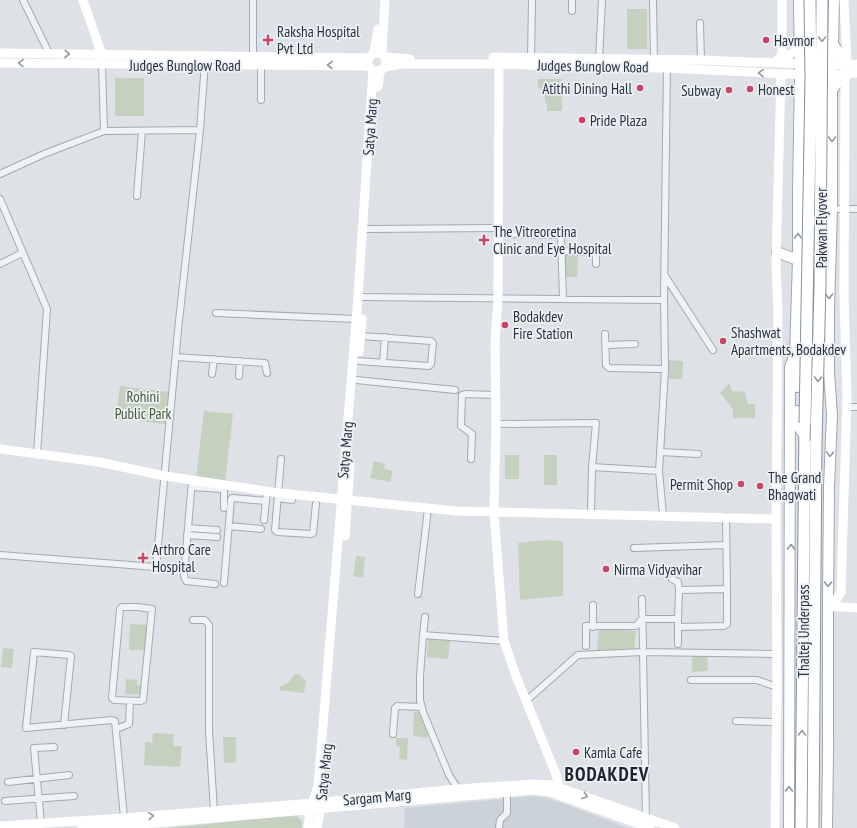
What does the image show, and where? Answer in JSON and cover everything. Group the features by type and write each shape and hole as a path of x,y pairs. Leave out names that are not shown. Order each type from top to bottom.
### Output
{"highway":[{"name":"Pakwan Flyover","path":"804,435 811,103 810,0"},
{"name":"Pakwan Flyover","path":"816,456 820,286 822,0"},
{"name":"Thaltej Underpass","path":"801,828 805,502 804,435"},
{"name":"Thaltej Underpass","path":"813,828 816,456"}],"main road":[{"path":"83,0 102,60"},
{"name":"Satya Marg","path":"377,62 376,42 380,0"},
{"name":"Satya Marg","path":"317,828 316,806 352,417 361,336 361,297 369,171 377,62 385,0"},
{"path":"782,0 782,57"},
{"path":"799,0 800,75 798,260 795,354 798,368 796,411 798,426 804,435"},
{"path":"827,828 829,487 832,415 829,308 832,209 832,70 834,0"},
{"path":"828,606 836,600 841,592 846,407 844,307 845,209 850,67 844,0"},
{"path":"833,44 850,67 857,73"},
{"path":"772,62 791,54 800,48"},
{"name":"Judges Bunglow Road","path":"1,51 49,53 102,60"},
{"name":"Judges Bunglow Road","path":"0,63 102,60 205,60 253,57 377,62"},
{"name":"Judges Bunglow Road","path":"205,60 261,65 377,62 401,59 499,60 531,58 599,59 654,64"},
{"name":"Judges Bunglow Road","path":"499,60 580,67 667,64 781,75 800,75 832,70"},
{"path":"499,60 498,299 495,342 496,424 494,512 504,641 516,676 556,774 558,791"},
{"name":"Judges Bunglow Road","path":"667,64 701,60 772,62 800,64 832,70"},
{"path":"832,70 850,67"},
{"path":"832,90 850,67"},
{"path":"775,828 778,314 776,262 781,75"},
{"path":"799,116 832,114"},
{"name":"Satya Marg","path":"345,500 356,319 361,297 367,229 369,171"},
{"path":"777,252 798,260"},
{"path":"789,828 790,367 795,354"},
{"path":"816,456 824,442 825,400 830,376"},
{"path":"0,450 99,462 192,483 216,486 235,486 267,491 278,496 494,512 776,519"},
{"path":"828,606 857,608"},
{"name":"Sargam Marg","path":"0,826 214,811 316,806 458,789 534,784 552,785 558,791 646,824 675,828"},
{"name":"Sargam Marg","path":"82,828 316,806 533,790 550,792 558,791"},
{"name":"Satya Marg","path":"308,828 316,806"}],"street":[{"path":"23,0 49,53"},
{"path":"253,0 253,57"},
{"path":"531,58 532,0"},
{"path":"572,0 572,11"},
{"path":"599,59 602,0"},
{"path":"653,0 654,64"},
{"path":"700,23 701,60"},
{"path":"102,60 104,131"},
{"path":"0,555 156,567 200,130 205,60"},
{"path":"663,515 659,471 665,369 664,275 667,64"},
{"path":"261,65 261,100"},
{"path":"0,174 44,154 104,131 200,130"},
{"path":"137,196 142,131"},
{"path":"0,199 47,309 37,454"},
{"path":"832,209 857,209"},
{"path":"367,229 498,228"},
{"path":"509,234 558,235 562,240 563,299"},
{"path":"562,251 591,252 596,255 596,264"},
{"path":"0,264 22,253"},
{"path":"664,275 713,350"},
{"path":"361,297 664,300"},
{"path":"216,313 356,319"},
{"path":"605,334 606,365 609,368 665,369"},
{"path":"358,361 429,366 432,364 433,343 431,342 361,336"},
{"path":"383,363 385,337"},
{"path":"606,345 634,344"},
{"path":"176,357 265,363 267,373"},
{"path":"212,374 214,359"},
{"path":"239,376 240,361"},
{"path":"356,380 455,390"},
{"path":"471,459 472,434 461,426 462,395 495,395"},
{"path":"846,407 857,407"},
{"path":"496,424 596,423 592,467 591,514"},
{"path":"661,452 698,454"},
{"path":"281,459 275,530 277,532 313,533 316,504"},
{"path":"592,467 659,471"},
{"path":"192,483 184,576 186,581 215,584"},
{"path":"216,486 224,491 224,508"},
{"path":"224,583 231,499 234,498 235,486"},
{"path":"264,520 267,491"},
{"path":"278,496 292,500"},
{"path":"234,498 266,501"},
{"path":"418,594 428,508"},
{"path":"678,627 724,626 727,624 726,517"},
{"path":"229,526 261,529"},
{"path":"188,531 217,534"},
{"path":"634,548 726,545"},
{"path":"672,579 678,582 679,590 678,644"},
{"path":"679,590 727,589"},
{"path":"642,599 646,824"},
{"path":"593,605 593,626"},
{"path":"123,607 151,609 149,647 143,700 130,702 114,700 112,698 120,609 123,607"},
{"path":"425,617 420,676 420,700 449,775 458,789"},
{"path":"586,646 586,626 636,626 642,619 678,619"},
{"path":"193,620 205,620 209,625 209,731 214,811"},
{"path":"423,635 504,641"},
{"path":"526,701 578,655 643,650 776,654"},
{"path":"64,725 70,656 34,652 26,728 64,725 112,720 115,721 124,818"},
{"path":"691,680 757,680 777,687"},
{"path":"116,729 129,724 130,702"},
{"path":"393,734 395,708 397,706 422,707"},
{"path":"736,721 776,722"},
{"path":"41,823 34,748 54,747"},
{"path":"8,782 69,775"},
{"path":"499,828 500,820 507,813 507,792"},
{"path":"5,801 74,796"}],"shaded area":[{"path":"533,796 551,799 628,828 404,828 405,808"}],"green space":[{"path":"627,9 647,9 647,49 627,49"},
{"path":"115,78 144,78 144,116 115,116"},
{"path":"538,79 562,79 562,111 547,111 545,94 541,94 541,88 538,88"},
{"path":"565,255 578,255 577,277 564,277"},
{"path":"669,360 683,361 682,379 668,379"},
{"path":"729,383 732,391 745,392 748,404 755,404 755,418 733,418 733,409 720,393"},
{"name":"Rohini Public Park","path":"120,386 169,392 165,424 116,418"},
{"path":"204,411 233,414 225,483 196,479"},
{"path":"505,455 519,455 519,479 505,479"},
{"path":"544,455 557,455 557,485 544,485"},
{"path":"374,461 385,464 384,469 393,471 390,482 370,478"},
{"path":"545,540 563,541 563,596 520,600 518,543"},
{"path":"356,556 365,557 363,578 353,576"},
{"path":"130,624 147,625 146,650 129,650"},
{"path":"599,629 636,631 634,654 597,651"},
{"path":"428,639 450,641 448,659 427,657"},
{"path":"3,648 14,649 12,668 1,667"},
{"path":"692,655 707,655 708,671 692,672"},
{"path":"295,674 299,674 306,681 304,693 279,690 280,687 289,682"},
{"path":"126,679 137,680 137,685 141,685 141,695 125,694"},
{"path":"414,712 422,712 428,738 413,736"},
{"path":"153,733 174,734 173,746 182,746 180,767 144,765 145,742 152,743"},
{"path":"223,737 236,737 236,762 224,763"},
{"path":"396,738 408,738 407,760 399,759 400,747 396,746"},
{"path":"290,816 298,817 302,822 302,828 168,828"}],"place":[{"name":"Raksha Hospital Pvt Ltd","path":"268,40"},
{"name":"Havmor","path":"766,40"},
{"name":"Atithi Dining Hall","path":"640,88"},
{"name":"Honest","path":"750,89"},
{"name":"Subway","path":"729,90"},
{"name":"Pride Plaza","path":"582,120"},
{"name":"The Vitreoretina Clinic and Eye Hospital","path":"484,240"},
{"name":"Bodakdev Fire Station","path":"505,325"},
{"name":"Shashwat Apartments, Bodakdev","path":"723,341"},
{"name":"Permit Shop","path":"741,484"},
{"name":"The Grand Bhagwati","path":"760,486"},
{"name":"Arthro Care Hospital","path":"143,558"},
{"name":"Nirma Vidyavihar","path":"606,569"},
{"name":"Kamla Cafe","path":"576,752"}],"district":[{"name":"BODAKDEV","path":"607,774"}]}
